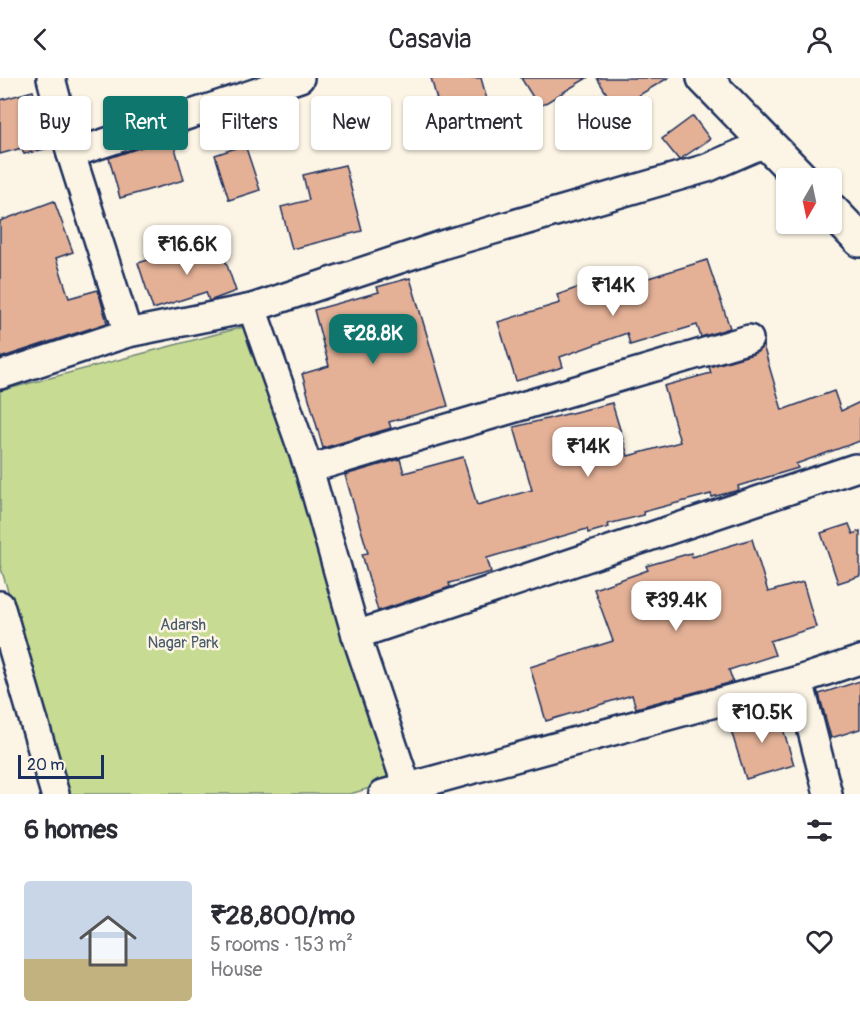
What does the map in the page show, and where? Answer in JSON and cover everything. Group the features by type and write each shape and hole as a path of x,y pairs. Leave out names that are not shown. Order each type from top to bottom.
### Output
{"street":[{"path":"51,78 71,154 128,333"},
{"path":"71,154 300,78"},
{"path":"704,78 792,168"},
{"path":"0,375 128,333 252,308 445,244 707,168 767,142"},
{"path":"842,221 860,240"},
{"path":"252,308 309,469 356,635 395,790 799,680 860,660"},
{"path":"309,469 749,339"},
{"path":"356,635 855,468"},
{"path":"0,605 55,794"},
{"path":"799,680 828,794"}],"green space":[{"name":"Adarsh Nagar Park","path":"247,326 394,781 350,794 70,794 0,565 0,391"}],"building":[{"path":"431,78 481,78 486,96 436,96"},
{"path":"521,78 587,78 543,105 543,96 532,96"},
{"path":"597,78 668,78 638,96 608,96"},
{"path":"33,91 34,96 18,96 18,149 0,154 0,100"},
{"path":"693,116 710,139 679,160 662,139"},
{"path":"23,150 41,150 24,154"},
{"path":"133,150 176,150 184,180 120,198 109,158"},
{"path":"230,150 247,150 260,190 229,200 215,155"},
{"path":"345,165 362,231 292,249 281,207 309,200 303,175"},
{"path":"54,201 73,252 56,258 69,298 98,290 107,323 0,358 0,221"},
{"path":"219,242 236,291 209,301 206,292 153,309 138,263 168,254 170,260"},
{"path":"707,260 730,328 701,337 697,325 630,345 627,333 560,357 563,367 516,381 498,322 560,303 557,295 602,279 606,291"},
{"path":"410,278 448,406 389,422 391,428 323,448 302,374 329,366 314,310 379,292 377,287"},
{"path":"763,345 782,410 834,391 841,411 860,402 860,441 796,464 798,468 738,486 739,490 712,497 711,494 643,512 644,515 608,524 609,527 588,533 587,529 487,558 491,572 449,583 450,587 378,611 362,554 368,553 345,475 400,459 404,473 463,457 477,505 532,490 514,427 612,403 628,456 680,442 664,386 711,373 709,367 753,354"},
{"path":"849,524 853,534 860,531 860,576 838,583 821,533"},
{"path":"752,539 768,592 803,582 816,627 770,641 775,655 729,670 733,682 636,708 632,695 546,721 530,667 613,641 594,589 648,570 646,566 691,553 692,557"},
{"path":"860,681 860,729 831,738 819,694"},
{"path":"777,709 794,765 746,779 729,724"}]}
